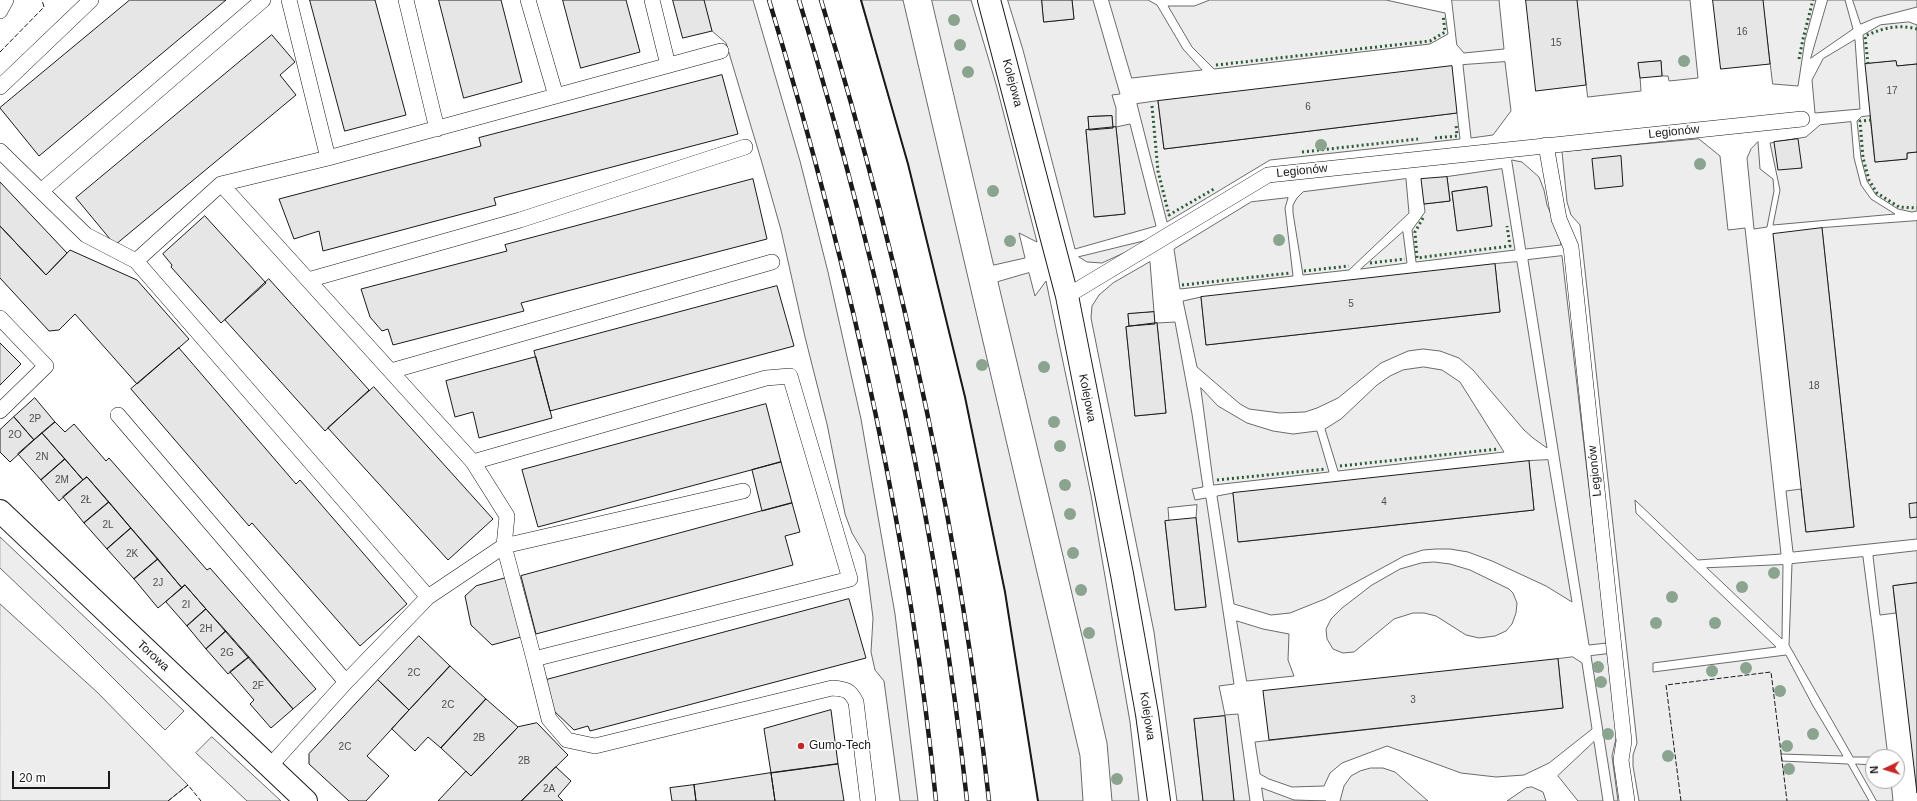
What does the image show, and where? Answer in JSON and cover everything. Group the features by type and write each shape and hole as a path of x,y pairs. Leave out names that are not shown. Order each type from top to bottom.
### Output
{"street":[{"name":"Kolejowa","path":"989,0 1068,296 1122,574 1147,714 1160,801"},
{"name":"Torowa","path":"0,511 306,801"}],"lane":[{"path":"0,11 6,0"},
{"path":"0,87 91,0"},
{"path":"41,191 263,0"},
{"path":"289,0 328,158"},
{"path":"406,0 437,128"},
{"path":"528,0 556,96"},
{"path":"652,0 668,65"},
{"path":"136,261 221,184 328,158 721,51"},
{"name":"Legionów","path":"1068,296 1268,175 1802,119"},
{"name":"Legionów","path":"1546,145 1559,219 1572,246 1624,741 1621,760 1627,801"},
{"path":"308,280 520,220 745,147"},
{"path":"0,151 86,235 136,261 428,597"},
{"path":"221,184 473,462 507,516 504,546 549,719 567,740 595,746 832,688 842,689 851,693 856,702 868,801"},
{"path":"390,371 772,262"},
{"path":"0,318 46,366 0,411"},
{"path":"473,462 766,378 790,376 850,579 534,659"},
{"path":"118,414 346,682"},
{"path":"270,766 346,682 428,597 504,546 743,491"}],"shaded area":[{"path":"704,0 753,0 800,161 828,272 861,419 895,614 918,801 900,801 884,681 875,670 871,652 873,618 865,555 852,533 845,514 827,424 805,337 781,230 762,163 726,43 712,31"},
{"path":"861,0 903,0 1080,756 1083,801 1038,801 1005,592 965,397 908,164"},
{"path":"932,0 971,0 996,84 1037,242 1019,233 1025,258 994,265"},
{"path":"1008,0 1042,0 1044,22 1074,19 1072,0 1093,0 1120,94 1112,95 1116,108 1116,127 1130,124 1156,226 1075,249 1023,50","holes":["1112,116 1113,128 1116,128 1125,214 1095,217 1086,131 1089,130 1088,117"]},
{"path":"1109,0 1148,0 1157,5 1183,49 1202,70 1132,78"},
{"path":"1210,0 1386,0 1445,13 1448,34 1430,44 1214,69 1192,47 1168,6 1194,6"},
{"path":"1452,0 1499,0 1504,49 1464,53 1457,45"},
{"path":"1577,0 1690,0 1698,78 1669,81 1668,76 1662,76 1661,61 1639,63 1641,91 1588,97"},
{"path":"1763,0 1816,0 1805,40 1798,86 1773,84"},
{"path":"1828,0 1845,0 1853,29 1811,58"},
{"path":"1853,0 1917,0 1917,7 1875,18 1861,24"},
{"path":"1909,22 1917,25 1917,64 1897,66 1896,61 1865,64 1863,35 1880,25"},
{"path":"1855,40 1860,109 1815,113 1812,80 1823,59"},
{"path":"1505,62 1511,111 1493,135 1471,138 1463,65"},
{"path":"1158,101 1164,149 1457,113 1460,139 1270,160 1167,222 1137,104"},
{"path":"1870,116 1875,162 1907,159 1907,153 1917,152 1917,211 1912,212 1898,209 1876,195 1867,181 1861,158 1857,121 1861,117"},
{"path":"1851,122 1854,158 1861,185 1871,199 1895,214 1773,225 1780,190 1770,143 1806,137 1820,125"},
{"path":"1699,139 1720,156 1728,230 1745,228 1781,554 1698,560 1635,500 1636,513 1776,647 1653,663 1653,672 1786,655 1813,706 1843,756 1781,754 1782,761 1848,764 1869,801 1639,801 1633,766 1633,755 1637,743 1580,225 1571,215 1567,202 1562,152"},
{"path":"1758,142 1760,169 1773,179 1774,191 1767,227 1754,229 1747,158 1751,149"},
{"path":"1512,160 1522,162 1539,177 1544,190 1547,205 1560,234 1561,245 1526,249"},
{"path":"1502,169 1515,250 1416,262 1412,230 1425,212 1424,204 1450,201 1447,177","holes":["1487,187 1491,226 1457,230 1452,192"]},
{"path":"1406,179 1409,213 1349,270 1303,275 1293,205 1303,192"},
{"path":"1288,198 1285,208 1293,276 1180,289 1174,249 1251,202"},
{"path":"1917,221 1917,539 1793,552 1786,491 1801,489 1806,532 1854,527 1822,228"},
{"path":"1403,232 1407,263 1361,269"},
{"path":"1156,238 1102,263 1087,262 1079,257"},
{"path":"1562,256 1607,643 1589,645 1528,260"},
{"path":"1150,262 1154,312 1128,314 1129,326 1126,327 1135,416 1166,413 1157,323 1175,322 1192,414 1203,487 1192,489 1195,500 1206,498 1234,684 1219,686 1225,715 1238,714 1250,801 1234,801 1224,716 1194,719 1203,801 1177,801 1154,632 1091,318 1092,306 1099,295 1113,283","holes":["1197,505 1196,518 1206,607 1175,610 1165,522 1169,521 1168,508"]},
{"path":"1517,262 1547,448 1524,430 1473,370 1459,358 1440,351 1423,349 1408,351 1381,363 1338,398 1305,412 1280,413 1249,409 1240,404 1197,367 1183,301 1201,297 1206,345 1500,312 1495,264"},
{"path":"1029,273 1035,296 1046,281 1091,495 1130,722 1139,801 1112,801 1107,743 998,282"},
{"path":"1424,367 1442,370 1460,382 1504,452 1338,471 1325,429 1341,419 1377,385 1390,376 1403,370"},
{"path":"1201,388 1218,406 1247,423 1273,431 1293,434 1317,431 1329,472 1214,485"},
{"path":"1548,460 1572,602 1546,586 1492,561 1468,552 1450,549 1436,549 1423,550 1404,556 1325,599 1290,613 1271,615 1234,604 1217,496 1233,493 1239,542 1534,510 1529,461"},
{"path":"0,537 184,711 165,730 64,629 0,568"},
{"path":"1917,551 1917,583 1893,586 1896,613 1880,615 1873,556"},
{"path":"1863,557 1887,749 1865,749 1865,757 1853,757 1789,645 1792,564"},
{"path":"1434,562 1450,564 1470,570 1509,589 1513,593 1517,603 1516,613 1512,624 1506,631 1495,636 1479,638 1466,635 1436,616 1424,613 1413,613 1394,619 1354,652 1343,653 1333,649 1327,639 1326,629 1331,619 1342,608 1372,585 1400,569 1421,563"},
{"path":"1783,565 1782,639 1707,568"},
{"path":"0,604 97,692 188,785 168,801 0,801"},
{"path":"1237,621 1263,629 1289,634 1288,660 1294,676 1247,681"},
{"path":"1608,654 1617,734 1612,756 1618,801 1614,801 1591,656"},
{"path":"1573,657 1582,663 1592,729 1549,763 1524,775 1496,777 1461,773 1387,746 1342,763 1330,773 1324,786 1292,787 1269,779 1260,774 1255,742 1563,708 1558,659"},
{"path":"212,737 281,801 247,801 196,753"},
{"path":"1594,742 1603,801 1578,801 1558,776"},
{"path":"1856,764 1865,765 1865,780"},
{"path":"1371,768 1383,768 1395,772 1428,801 1340,801 1344,786 1351,776 1360,771"},
{"path":"1532,787 1543,792 1546,801 1507,801 1526,788"},
{"path":"1262,788 1294,800 1326,801 1264,801"},
{"path":"1870,789 1892,789 1893,801 1877,801"}],"building":[{"path":"130,0 226,0 39,156 0,108"},
{"path":"310,0 375,0 406,115 345,131"},
{"path":"439,0 501,0 522,82 464,98"},
{"path":"563,0 626,0 640,52 581,68"},
{"path":"673,0 704,0 712,31 683,38"},
{"path":"1042,0 1072,0 1074,19 1044,22"},
{"path":"1526,0 1577,0 1586,85 1536,91"},
{"path":"1713,0 1763,0 1770,64 1721,69"},
{"path":"272,35 295,62 280,75 296,95 115,245 76,198"},
{"path":"1661,61 1662,76 1640,78 1638,63"},
{"path":"1896,61 1897,66 1917,64 1917,152 1907,153 1907,159 1875,162 1865,64"},
{"path":"1452,66 1457,113 1164,149 1158,101"},
{"path":"722,75 738,134 494,198 496,205 323,251 319,231 294,239 279,199 481,146 479,138"},
{"path":"1112,116 1113,128 1089,130 1088,117"},
{"path":"1116,127 1125,214 1094,217 1086,130"},
{"path":"1798,139 1802,168 1778,170 1774,142"},
{"path":"1621,156 1623,186 1595,189 1592,159"},
{"path":"1447,177 1450,201 1424,204 1421,179"},
{"path":"753,179 767,239 521,303 524,311 393,345 388,329 382,331 370,317 361,289 507,251 505,245"},
{"path":"0,182 67,253 46,275 0,226"},
{"path":"1487,187 1492,226 1457,231 1452,192"},
{"path":"205,216 266,283 221,323 171,267 172,265 163,254"},
{"path":"0,226 46,275 70,250 137,280 189,339 137,384 75,314 59,330 49,331 0,278"},
{"path":"1822,228 1854,527 1806,532 1773,234"},
{"path":"1495,264 1500,312 1206,345 1201,297"},
{"path":"269,279 369,390 325,431 225,320"},
{"path":"777,286 794,346 550,411 534,351"},
{"path":"1154,312 1155,324 1129,326 1128,314"},
{"path":"1157,323 1166,413 1135,416 1126,327"},
{"path":"0,343 21,364 0,385"},
{"path":"179,348 296,484 300,480 407,604 360,646 252,523 249,526 131,389"},
{"path":"536,357 552,418 479,438 473,412 455,417 446,381"},
{"path":"374,387 493,519 448,560 328,428"},
{"path":"35,398 55,422 34,440 14,417"},
{"path":"766,404 781,462 538,527 522,470"},
{"path":"14,417 34,440 10,462 0,452 0,430"},
{"path":"55,422 65,432 74,424 106,461 109,458 207,570 210,568 316,689 293,709 185,585 182,588 87,477 83,480 42,433"},
{"path":"42,433 65,459 41,480 18,454"},
{"path":"65,459 83,480 59,501 41,480"},
{"path":"1529,461 1534,510 1238,542 1233,493"},
{"path":"781,462 792,503 762,511 752,470"},
{"path":"87,477 109,502 84,523 63,497"},
{"path":"109,502 131,528 107,549 84,523"},
{"path":"792,503 800,532 785,536 793,565 536,634 521,576"},
{"path":"1917,503 1917,517 1910,518 1909,504"},
{"path":"1196,518 1206,607 1175,610 1165,521"},
{"path":"131,528 158,559 134,579 107,549"},
{"path":"158,559 182,588 158,608 134,579"},
{"path":"506,578 521,637 492,645 471,625 465,596 476,586"},
{"path":"1917,583 1917,793 1893,586"},
{"path":"185,585 206,609 187,626 166,602"},
{"path":"849,599 866,658 590,731 588,726 574,730 553,710 546,680"},
{"path":"206,609 226,631 206,649 187,626"},
{"path":"226,631 249,657 228,674 206,649"},
{"path":"419,636 450,666 409,710 378,680"},
{"path":"249,657 293,709 271,728 250,704 254,700 230,672"},
{"path":"1558,659 1563,708 1269,740 1263,691"},
{"path":"450,666 486,699 441,748 428,737 415,751 392,729"},
{"path":"378,680 409,710 367,756 389,776 366,801 349,801 309,764 309,754"},
{"path":"486,699 518,727 471,776 441,748"},
{"name":"Gumo-Tech","path":"831,710 838,764 771,773 764,729"},
{"path":"1225,716 1234,801 1203,801 1194,719"},
{"path":"537,723 568,755 521,801 438,801 466,771 471,776 518,727"},
{"path":"838,764 844,801 775,801 771,773"},
{"path":"556,767 571,781 558,796 563,801 522,801"},
{"path":"771,773 775,801 696,801 694,785"},
{"path":"694,785 696,801 672,801 670,788"}],"railway":[{"path":"769,0 825,197 872,396 910,598 936,801"},
{"path":"799,0 828,98 854,197 902,396 940,598 955,699 967,801"},
{"path":"821,0 850,98 876,197 924,397 962,598 977,699 989,801"}],"hedge":[{"path":"1799,59 1813,0"},
{"path":"1216,65 1430,41 1445,32 1443,15"},
{"path":"1868,64 1865,36 1878,31 1897,27 1917,29"},
{"path":"1152,106 1158,171 1169,215 1214,189"},
{"path":"1871,120 1860,121 1863,158 1869,180 1877,193 1899,207 1917,208"},
{"path":"1435,138 1457,136 1456,124"},
{"path":"1302,152 1418,139"},
{"path":"1423,218 1415,232 1417,258 1510,246 1507,226"},
{"path":"1370,263 1405,259"},
{"path":"1304,271 1349,266"},
{"path":"1182,285 1290,273"},
{"path":"1340,466 1498,449"},
{"path":"1217,480 1326,469"}],"fence":[{"path":"0,52 44,7 42,0"},
{"path":"1681,801 1666,685 1771,672 1787,801"},
{"path":"168,801 188,785 201,801"}],"wall":[{"path":"861,0 908,164 965,397 1005,592 1038,801"}],"place":[{"name":"Gumo-Tech","path":"801,746"}]}
